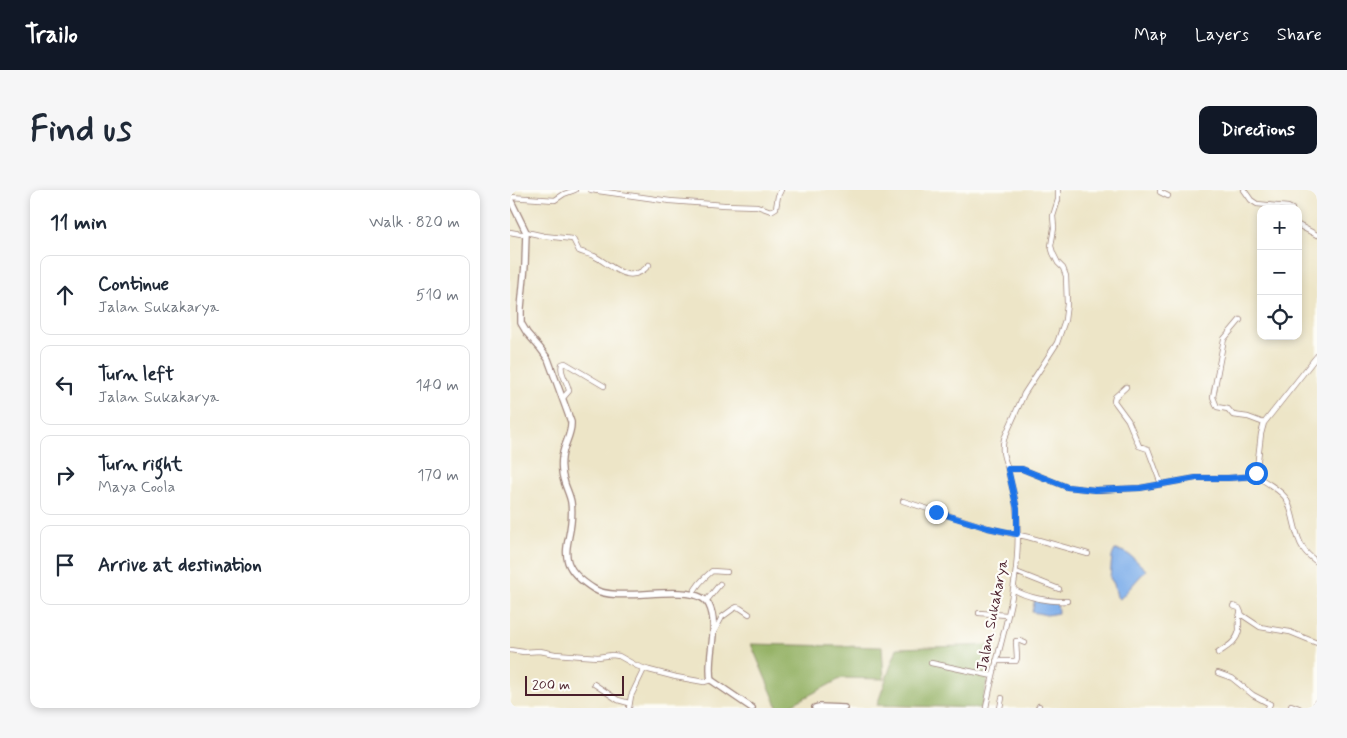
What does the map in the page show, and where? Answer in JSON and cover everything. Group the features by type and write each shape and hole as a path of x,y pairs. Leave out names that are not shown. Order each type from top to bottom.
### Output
{"main road":[{"path":"510,198 526,233 520,321 527,333 545,354 571,422 570,435 563,452 562,467 571,505 566,553 569,564 573,571 592,588 606,594 693,594 706,600 712,610 711,680 752,708"},
{"path":"814,708 844,708"}],"street":[{"path":"510,198 555,200 575,190"},
{"path":"591,190 670,201 724,206 757,206 771,211 776,208 780,190"},
{"name":"Jalan Sukakarya","path":"986,708 1016,572 1017,509 1008,469 1003,457 1002,446 1024,394 1057,343 1065,320 1067,304 1066,276 1064,268 1058,263 1051,246 1054,228 1053,216 1058,200 1058,190"},
{"path":"1160,190 1160,192 1168,196"},
{"path":"1244,190 1251,200 1257,204 1267,205"},
{"path":"1302,227 1317,235"},
{"path":"510,232 573,239 579,251 594,256 616,271 631,274 642,271 649,265"},
{"path":"1240,320 1223,342 1213,397 1217,407 1228,409 1233,415 1248,416 1264,423"},
{"path":"1256,476 1264,423 1317,356"},
{"path":"562,399 569,391 561,370 562,364 565,363 604,386"},
{"path":"1126,387 1114,400 1132,427 1138,444 1148,450 1161,484"},
{"path":"1008,469 1022,469 1059,484 1081,489 1102,490 1136,488 1196,478 1256,476 1285,497 1301,545 1317,562"},
{"path":"903,501 988,528 1088,554"},
{"path":"693,594 700,583 712,571 727,572"},
{"path":"1016,572 1060,588"},
{"path":"706,600 720,584"},
{"path":"1013,589 1035,598 1067,601"},
{"path":"1218,653 1230,646 1238,632 1239,608 1232,606"},
{"path":"713,633 722,617 732,609 737,607 749,614"},
{"path":"979,613 1007,615"},
{"path":"1240,614 1261,627 1290,632 1317,643"},
{"path":"996,661 1016,661 1016,641 1025,643"},
{"path":"510,650 598,657 612,655 623,658 644,669 704,682 711,680"},
{"path":"931,663 993,676"},
{"path":"594,684 629,705 634,688 644,669"},
{"path":"1218,673 1234,679 1253,695 1270,704 1268,708"},
{"path":"1000,708 1002,698"},
{"path":"1315,708 1317,702"},
{"path":"1291,705 1299,708"}],"green space":[{"path":"751,644 882,647 884,679 842,678 785,708 778,708"},
{"path":"995,645 981,708 877,705 897,648"}],"water":[{"path":"1115,550 1128,554 1146,570 1120,599 1117,597 1114,584 1110,578 1112,556"},
{"path":"1035,599 1057,602 1058,613 1047,615 1032,612"}],"route":[{"path":"936,512 988,528 1017,534 1017,509 1008,469 1022,469 1067,487 1095,490 1140,488 1196,478 1256,476 1256,473"}]}
